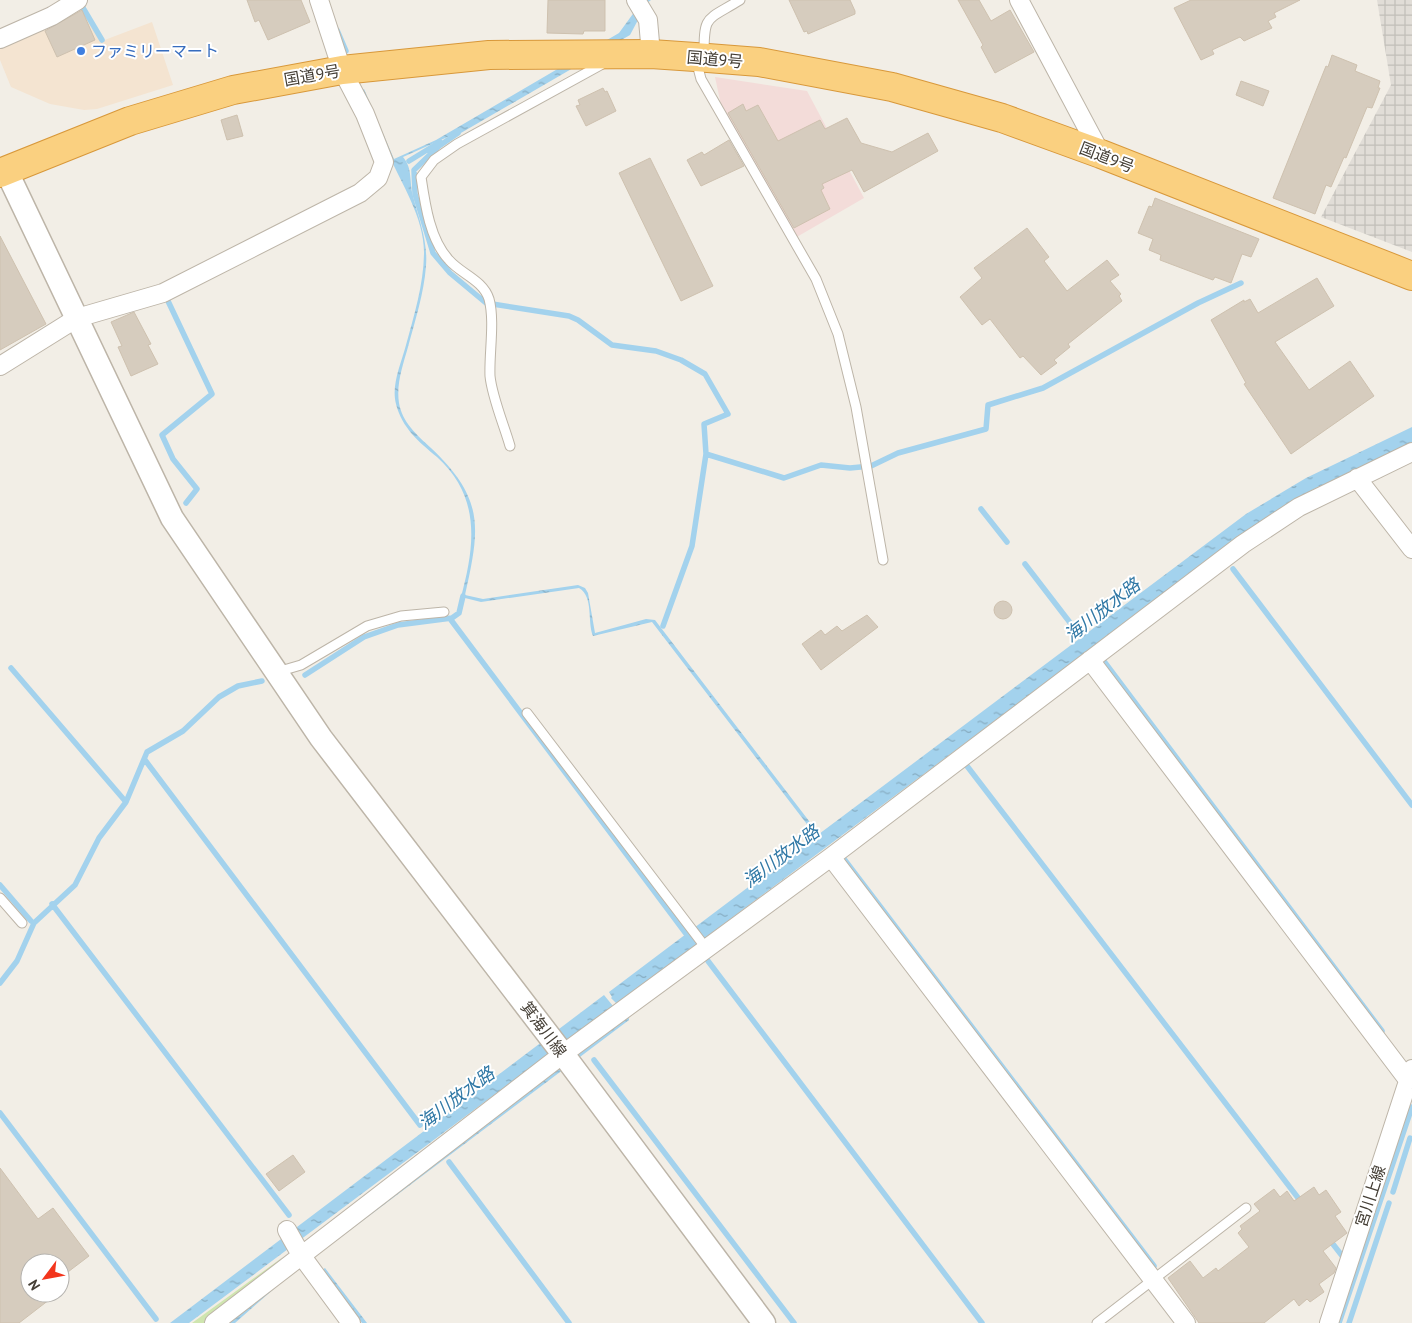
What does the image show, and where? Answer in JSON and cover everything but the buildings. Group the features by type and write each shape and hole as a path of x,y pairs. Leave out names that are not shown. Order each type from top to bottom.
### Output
{"highway":[{"name":"国道9号","path":"3,172 130,121 233,90 342,70 489,55 651,54 699,57 759,62 892,87 1002,118 1101,154 1412,276"}],"street":[{"path":"0,39 52,16 78,0"},
{"path":"0,366 77,318 163,293 371,185 382,170 384,162 365,114 342,70 319,0"},
{"path":"1019,0 1101,154"},
{"path":"640,5 649,26 651,54"},
{"name":"箕海川線","path":"3,172 77,318 172,518 321,738 563,1054 764,1323"},
{"path":"214,1323 299,1252 831,856 1243,544 1299,507 1412,452"},
{"path":"1357,478 1412,549"},
{"path":"1090,660 1410,1075"},
{"path":"831,856 1186,1323"},
{"name":"宮川上線","path":"1329,1323 1410,1075"},
{"path":"287,1230 299,1252 351,1323"}],"lane":[{"path":"740,0 707,20 699,57 701,79 816,279 838,334 856,407 883,560"},
{"path":"510,446 490,379 491,311 489,298 480,284 449,261 440,248 426,204 422,177 434,160 457,144 614,55"},
{"path":"276,673 301,665 367,626 401,616 444,612"},
{"path":"527,713 706,948"},
{"path":"0,898 22,924"},
{"path":"1097,1323 1246,1208"}],"shaded area":[{"path":"1377,0 1412,0 1412,252 1321,217 1391,85"},
{"name":"ファミリーマート","path":"80,2 102,41 152,22 173,85 97,109 84,110 50,104 11,87 0,60 0,42"},
{"path":"715,77 807,91 864,198 795,238 721,105"}],"green space":[{"path":"283,1257 207,1323 192,1323"}],"water":[{"path":"643,0 651,0 647,3 630,35 454,137 452,135 403,157 410,171 412,191 426,248 426,257 421,297 400,375 399,403 407,422 449,466 469,499 474,516 475,532 474,551 465,595 483,599 578,585 585,588 588,593 595,633 646,619 655,620 819,834 1246,514 1306,478 1412,427 1412,443 1312,490 1252,528 617,1004 611,998 609,992 816,836 652,622 593,636 587,597 579,588 481,602 461,597 466,578 471,540 471,522 468,505 461,488 451,472 418,440 402,420 395,397 397,374 420,287 424,264 423,239 416,213 381,138 362,90 364,89 394,159 436,140 619,33"},
{"path":"604,995 613,1006 189,1323 170,1323"},
{"path":"628,1013 629,1020 284,1280 235,1323 229,1323 293,1266"},
{"path":"325,1268 367,1323 362,1323 322,1270"}],"waterway":[{"path":"79,1 102,40"},
{"path":"337,30 346,51"},
{"path":"458,133 439,146 414,170 415,194 433,253 450,273 486,303 569,316 578,320 612,345 656,351 681,360 705,374 728,414 704,424 706,454 692,546 663,626"},
{"path":"409,161 440,142"},
{"path":"706,454 784,478 821,465 850,468 871,466 898,453 986,429 988,405 1043,388 1198,303 1241,283"},
{"path":"168,301 212,394 162,435 173,459 197,489 186,503"},
{"path":"981,509 1007,542"},
{"name":"海川放水路","path":"1025,564 1078,633"},
{"path":"1233,569 1412,805"},
{"path":"305,675 364,637 398,625 452,618 459,613 463,596"},
{"path":"451,620 690,939"},
{"path":"1103,660 1382,1031"},
{"path":"11,668 126,802"},
{"path":"0,983 17,961 34,923 75,885 99,838 126,802 147,752 183,731 219,697 238,686 262,681"},
{"name":"海川放水路","path":"145,760 420,1125"},
{"path":"967,766 1302,1203"},
{"path":"844,859 1154,1266"},
{"path":"0,885 31,921"},
{"path":"52,904 289,1215"},
{"path":"708,961 982,1323"},
{"path":"594,1060 794,1323"},
{"path":"1339,1323 1412,1107"},
{"path":"0,1113 156,1319"},
{"path":"1393,1192 1410,1138"},
{"path":"449,1162 569,1323"},
{"path":"1349,1323 1389,1203"},
{"path":"1329,1239 1343,1257"}],"place":[{"name":"ファミリーマート","path":"81,51"}]}
